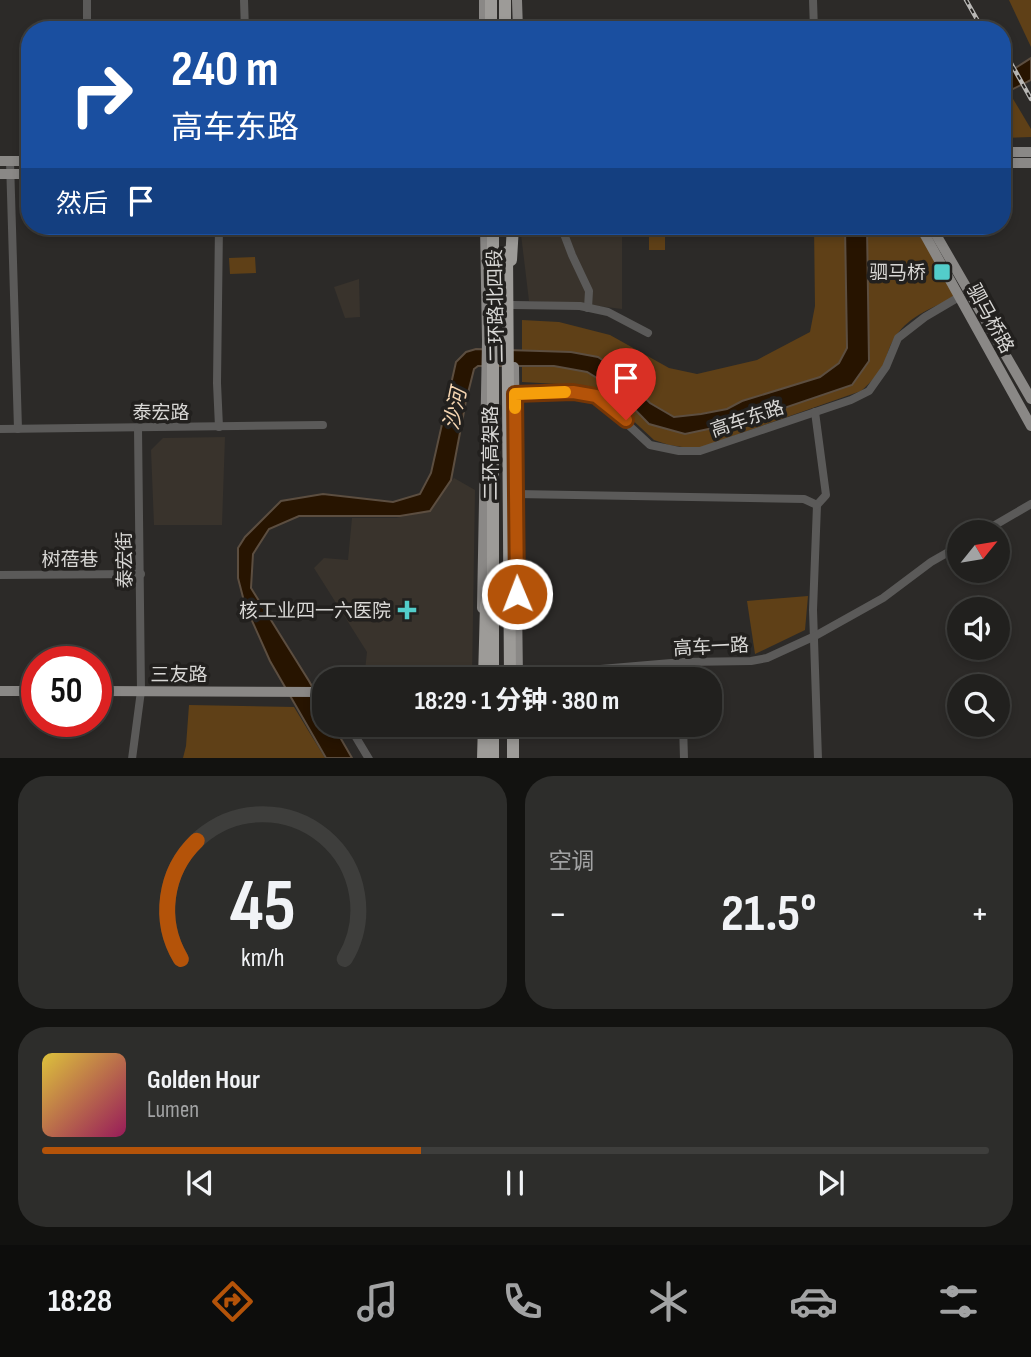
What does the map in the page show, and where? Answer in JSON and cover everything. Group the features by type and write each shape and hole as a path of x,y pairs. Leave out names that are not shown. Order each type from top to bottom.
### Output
{"highway":[{"path":"491,0 491,21"},
{"path":"505,0 505,21"},
{"path":"515,0 516,21"},
{"name":"二环高架路","path":"493,235 493,667"},
{"name":"二环高架路","path":"512,235 508,288 510,636 513,667"},
{"path":"483,667 486,605 492,584"},
{"path":"482,737 482,758"},
{"path":"493,737 494,758"},
{"path":"513,737 513,758"}],"main road":[{"path":"484,0 484,21"},
{"path":"1011,152 1031,152"},
{"path":"1011,163 1031,163"},
{"name":"二环路北四段","path":"483,667 487,341 485,235"},
{"name":"二环路北四段","path":"511,235 516,494 514,667"},
{"name":"驷马桥路","path":"925,235 1031,426"},
{"name":"驷马桥路","path":"937,235 1031,399"},
{"path":"0,691 21,691"},
{"name":"三友路","path":"112,691 312,692"}],"street":[{"path":"87,0 87,21"},
{"path":"244,0 245,21"},
{"path":"813,0 814,21"},
{"path":"5,161 18,429"},
{"path":"219,235 219,427"},
{"path":"564,235 589,291 588,308"},
{"name":"高车东路","path":"515,388 596,396 650,444 679,451 700,451 851,400 869,391 886,367 898,338 925,317 960,298"},
{"path":"513,305 579,306 608,312 648,333"},
{"path":"814,412 826,495 817,505 813,610 818,758"},
{"name":"泰宏路","path":"0,429 323,425"},
{"name":"泰宏街","path":"132,758 141,691 138,428"},
{"path":"516,494 804,499 817,505"},
{"path":"1004,520 1031,504"},
{"name":"高车一路","path":"638,667 751,661 785,651 883,598 947,553"},
{"name":"树蓓巷","path":"0,575 141,574"},
{"path":"356,737 369,758"},
{"path":"684,737 684,758"}],"shaded area":[{"path":"1009,0 1031,0 1031,47"},
{"path":"1011,95 1031,129 1031,137 1011,138"},
{"path":"521,235 622,235 622,309 529,301"},
{"path":"649,235 665,235 665,250 649,250"},
{"path":"814,235 920,235 955,297 922,313 901,329 880,370 861,391 702,447 689,448 654,440 600,390 576,385 522,382 522,320 559,322 610,335 669,368 697,374 757,360 810,332 815,306"},
{"path":"255,257 256,273 230,274 229,258"},
{"path":"359,279 360,317 345,318 334,287"},
{"path":"225,437 222,525 154,525 151,450 163,438"},
{"name":"核工业四一六医院","path":"454,478 475,490 472,667 365,667 367,652 314,568 324,558 348,560 352,518 396,518 416,514 436,500"},
{"path":"808,596 805,630 755,654 747,601"},
{"path":"189,705 294,707 325,758 183,758"}],"water":[{"path":"1031,58 1031,80 1011,90 1011,71"},
{"name":"沙河","path":"845,235 867,235 869,361 852,385 746,421 685,434 649,424 615,389 587,372 554,366 478,366 474,369 466,401 451,480 430,511 400,516 299,516 269,529 253,554 251,588 312,686 312,734 270,661 245,605 238,578 238,548 245,537 281,501 323,494 393,502 420,494 431,473 456,362 466,352 476,349 571,352 598,357 617,370 650,403 674,417 727,409 742,401 820,377 839,363 847,348"},
{"path":"314,737 340,737 352,758 326,758"}],"railway":[{"path":"966,0 978,21"},
{"path":"1011,63 1031,99"}],"slow traffic":[{"path":"515,408 515,394 565,392"}],"place":[{"name":"驷马桥","path":"942,272"},
{"name":"核工业四一六医院","path":"407,610"}],"route":[{"path":"517,594 515,394 573,392 596,396 626,420"}]}
